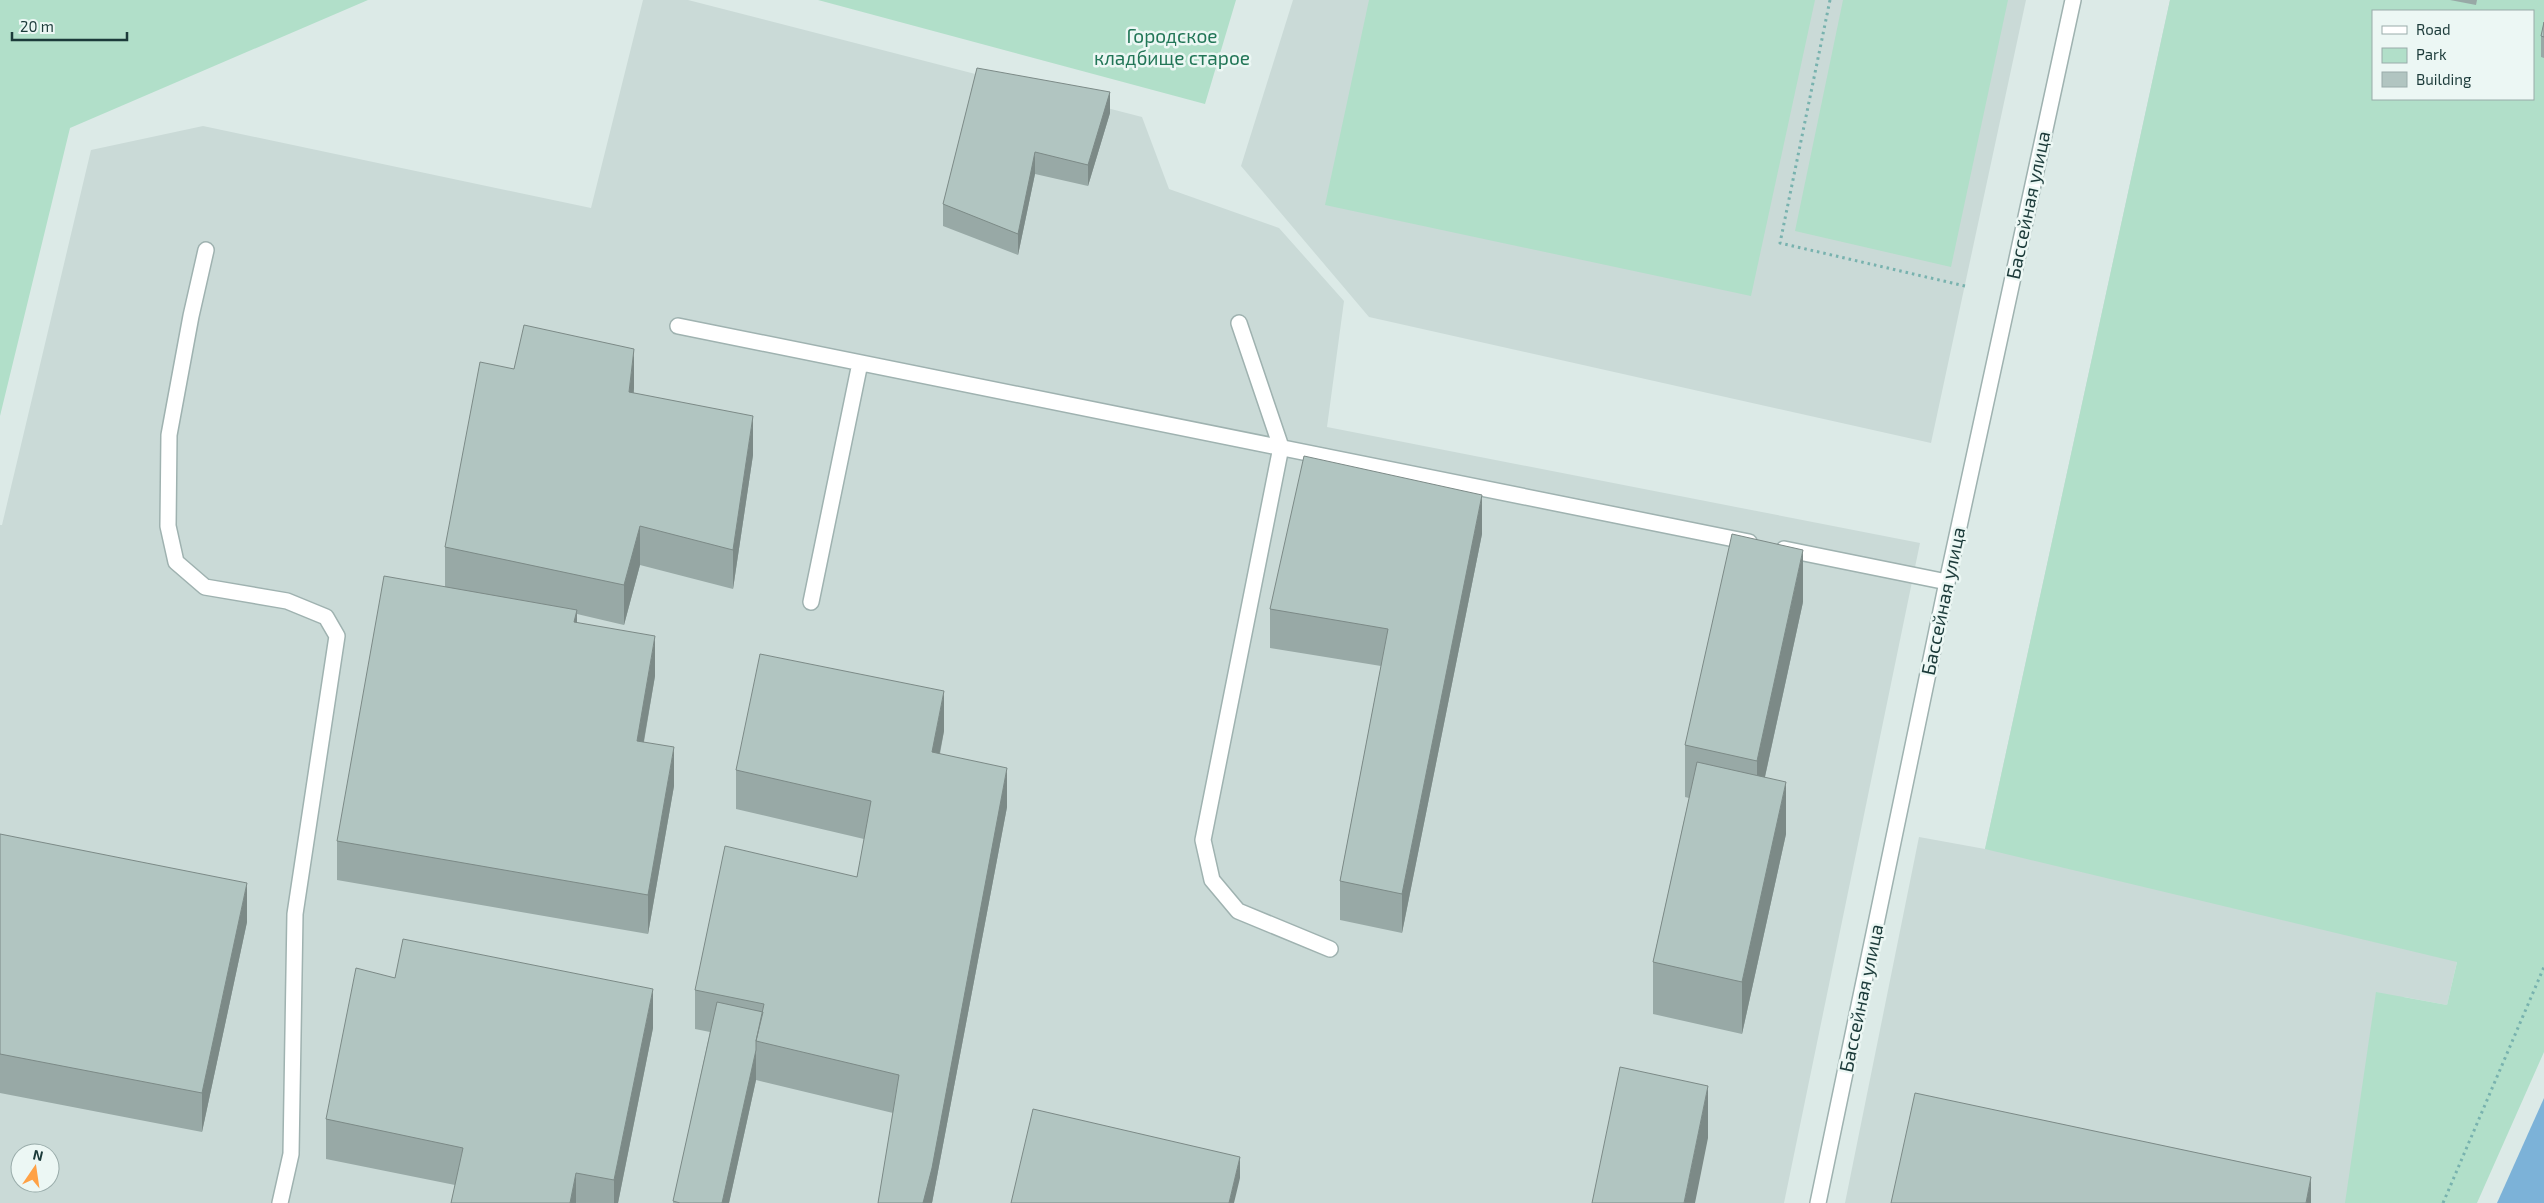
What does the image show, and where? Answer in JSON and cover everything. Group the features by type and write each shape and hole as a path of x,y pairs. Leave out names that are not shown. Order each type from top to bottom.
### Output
{"street":[{"name":"Бассейная улица","path":"1818,1203 1947,582 2072,0"},
{"path":"206,250 190,316 169,435 168,526 176,562 205,587 287,601 326,617 337,636 296,914 291,1154 280,1203"},
{"path":"1239,323 1281,448 1203,840 1212,880 1238,911 1330,949"},
{"path":"678,326 1947,582"},
{"path":"811,602 860,363"}],"path":[{"path":"1830,0 1780,243 1965,286"},
{"path":"2444,1203 2544,967"}],"shaded area":[{"path":"643,0 688,0 1142,117 1169,189 1279,228 1344,301 1327,427 1920,543 1784,1203 0,1203 0,525 2,525 91,150 203,126 591,208"},
{"path":"1293,0 2026,0 1931,443 1369,317 1241,166"},
{"path":"2170,0 2544,0 2544,585 2447,1005 2404,997 2361,1203 1845,1203 1919,837 1985,849"}],"green space":[{"path":"0,0 368,0 70,128 0,416"},
{"name":"Городское кладбище старое","path":"818,0 1236,0 1205,104"},
{"path":"1369,0 1815,0 1751,296 1325,205"},
{"path":"1843,0 2008,0 1951,267 1795,231"},
{"path":"2170,0 2544,0 2544,1052 2477,1203 2345,1203 2376,992 2447,1005 2457,962 1985,849"}],"water":[{"path":"2544,1098 2544,1203 2497,1203"}],"building":[{"path":"2544,22 2544,37 2541,36"},
{"path":"977,68 1110,92 1088,165 1035,152 1018,234 943,204"},
{"path":"524,325 634,349 629,392 753,416 733,550 640,526 624,585 445,547 480,362 514,369"},
{"path":"1304,456 1482,495 1402,894 1340,881 1388,629 1270,609"},
{"path":"1732,534 1803,550 1757,761 1685,745"},
{"path":"384,576 577,610 574,622 655,636 637,741 674,747 648,895 337,841"},
{"path":"760,654 944,691 932,752 1007,768 932,1168 923,1203 878,1203 899,1075 756,1041 764,1004 695,990 725,846 857,877 871,801 736,770"},
{"path":"1697,762 1786,782 1742,982 1653,962"},
{"path":"0,834 247,883 202,1093 0,1054"},
{"path":"403,939 653,989 614,1180 576,1173 570,1203 451,1203 463,1148 326,1119 356,968 395,978"},
{"path":"717,1002 763,1012 722,1203 680,1203 673,1201"},
{"path":"1620,1067 1708,1086 1684,1203 1592,1203"},
{"path":"1915,1093 2311,1177 2306,1203 1891,1203"},
{"path":"1033,1109 1240,1157 1229,1203 1011,1203"}]}
